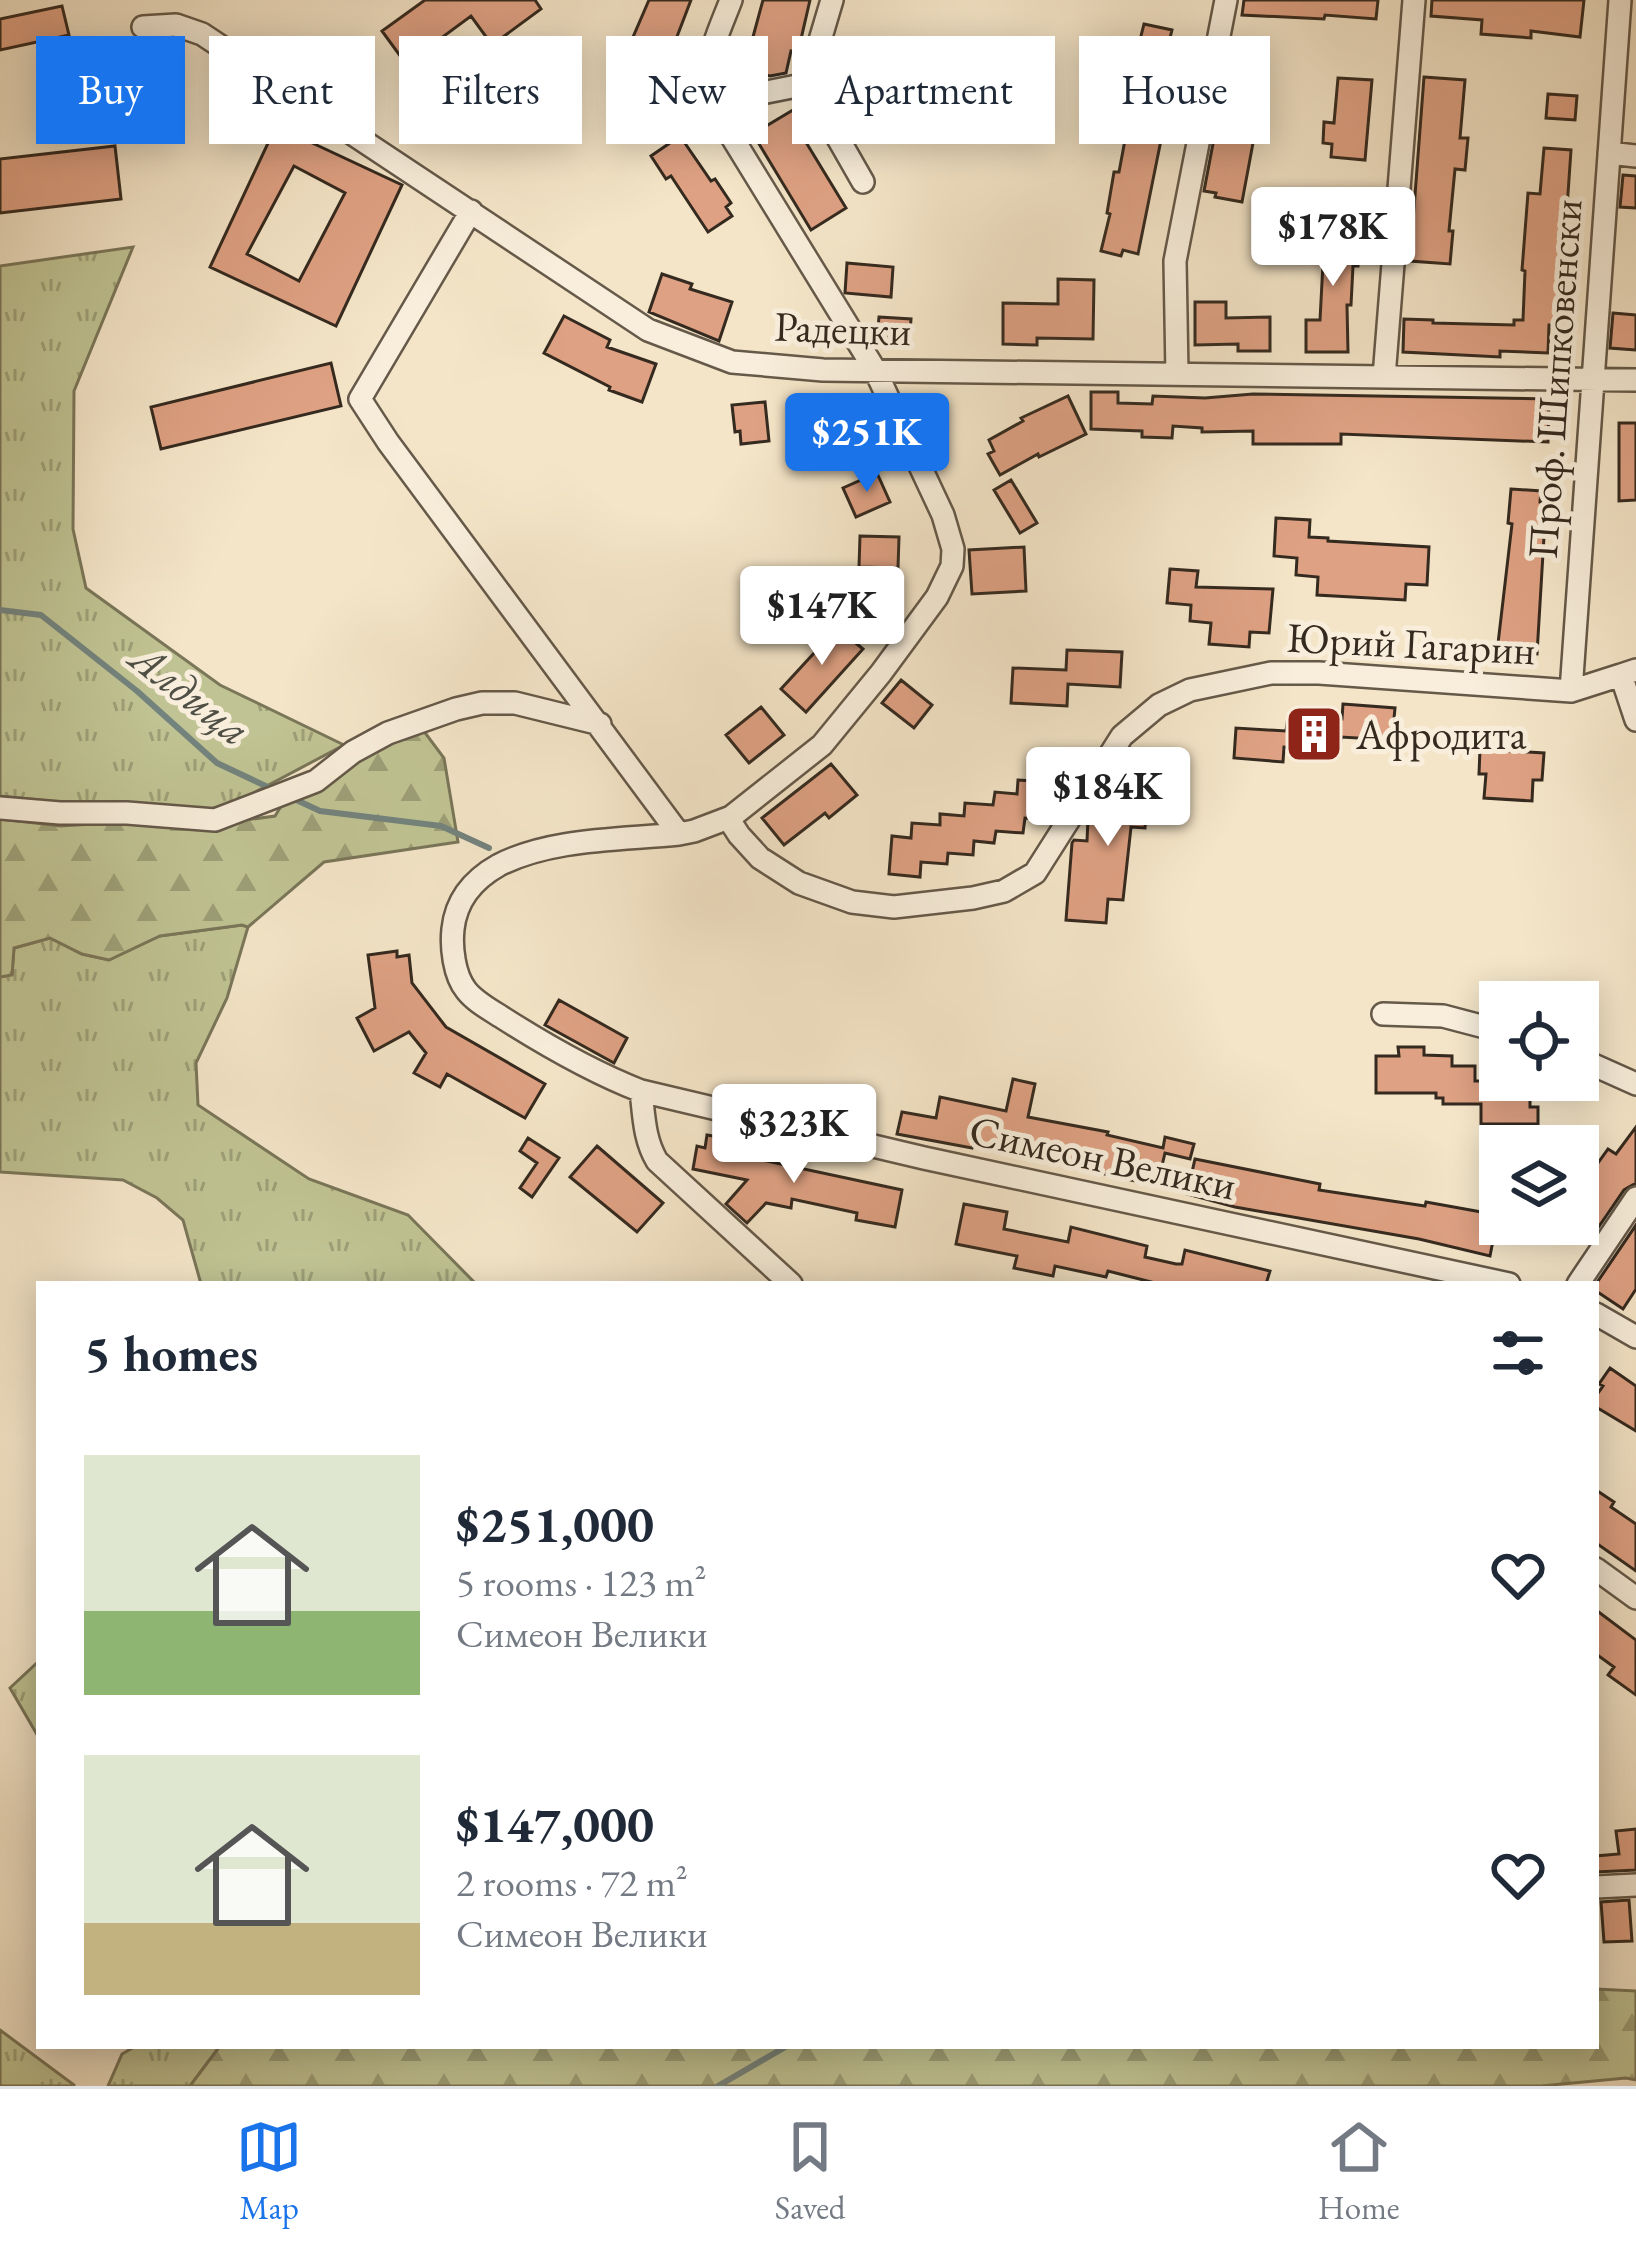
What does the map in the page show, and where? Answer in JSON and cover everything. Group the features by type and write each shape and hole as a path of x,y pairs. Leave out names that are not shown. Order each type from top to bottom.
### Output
{"street":[{"path":"717,36 731,0"},
{"path":"821,36 832,0"},
{"path":"1178,374 1175,261 1226,0"},
{"path":"1384,377 1414,0"},
{"name":"Проф. Шипковенски","path":"1571,691 1620,0"},
{"name":"Радецки","path":"143,27 176,25 202,34 648,330 732,362 823,370 1636,380"},
{"name":"Симеон Велики","path":"735,144 875,370 950,533 952,566 937,597 822,745 728,818 679,834 582,843 523,856 482,876 464,894 454,918 452,942 465,989 520,1029 605,1077 641,1091 924,1158 1494,1281"},
{"path":"841,144 862,182"},
{"path":"1609,153 1636,156"},
{"path":"471,211 360,399 679,834"},
{"path":"1571,691 1629,672 1636,720"},
{"name":"Юрий Гагарин","path":"728,818 760,858 799,883 851,902 894,907 974,898 1004,891 1035,873 1122,736 1159,705 1190,690 1271,673 1318,673 1571,691"},
{"path":"0,808 215,820 316,781 353,752 388,733 456,709 514,703 600,724"},
{"path":"1383,1014 1443,1016 1479,1025"},
{"path":"1599,1067 1636,1084"},
{"path":"641,1091 649,1148 657,1161 788,1281"},
{"path":"1580,1281 1636,1198"},
{"path":"1599,1316 1636,1337"},
{"path":"1599,1571 1636,1598"},
{"path":"1599,1887 1636,1885"}],"green space":[{"path":"133,247 74,391 73,529 86,588 220,685 344,745 231,805 189,814 118,802 81,804 0,796 0,266"},
{"path":"414,718 444,758 458,842 324,862 248,927 160,936 109,960 82,954 50,938 14,948 12,975 0,977 0,819 61,826 109,823 187,828 275,816 283,803"},
{"path":"248,927 227,998 196,1063 198,1105 309,1179 408,1215 473,1281 200,1281 183,1220 157,1198 123,1180 0,1172 0,977 12,974 14,948 50,938 82,954 109,960 159,936"},
{"path":"36,1664 36,1733 10,1688"},
{"path":"1599,1989 1636,1991 1636,2080 1541,2086 190,2086 218,2049 1599,2049"},
{"path":"0,2030 74,2085 74,2086 0,2086"},
{"path":"131,2049 218,2049 190,2086 108,2086 122,2054"}],"building":[{"path":"425,0 535,0 541,9 504,36 485,36 471,16 444,36 399,36 399,54 382,31"},
{"path":"649,0 691,0 677,36 633,36"},
{"path":"763,0 810,0 802,36 792,36 786,73 768,76 768,36 753,36"},
{"path":"1244,0 1378,0 1376,19 1325,15 1324,19 1242,15"},
{"path":"1432,0 1584,0 1580,37 1531,31 1531,38 1481,34 1482,20 1431,16"},
{"path":"62,6 69,35 36,36 36,42 0,50 0,19"},
{"path":"1144,24 1172,30 1170,36 1141,36"},
{"path":"1424,77 1465,80 1460,138 1468,138 1465,170 1455,169 1450,264 1410,261"},
{"path":"1338,78 1372,80 1365,160 1331,157 1332,144 1323,143 1324,122 1334,123"},
{"path":"1548,94 1577,96 1575,120 1546,118"},
{"path":"792,111 792,144 807,144 846,208 811,230 759,144 768,144 768,125"},
{"path":"268,144 314,144 402,185 336,326 210,267","holes":["294,166 345,193 299,281 247,254"]},
{"path":"668,144 686,144 731,203 726,207 732,216 708,232 671,176 666,179 651,156"},
{"path":"1124,144 1160,144 1138,254 1101,251 1114,172 1119,172"},
{"path":"1213,144 1253,144 1242,202 1204,191"},
{"path":"115,146 121,199 0,213 0,159"},
{"path":"1544,148 1571,150 1559,325 1549,325 1548,353 1500,351 1500,357 1403,352 1404,319 1514,325 1514,320 1523,320 1528,193 1540,194"},
{"path":"1623,175 1636,176 1636,208 1620,207"},
{"path":"1313,229 1361,232 1351,305 1347,305 1348,352 1306,352 1306,320 1320,320 1323,263 1310,263"},
{"path":"847,263 893,267 891,297 845,293"},
{"path":"662,274 732,302 719,341 649,312"},
{"path":"1058,279 1094,280 1093,339 1037,338 1037,345 1003,344 1003,303 1058,304"},
{"path":"1195,302 1226,302 1226,318 1270,317 1270,351 1238,351 1238,344 1195,345"},
{"path":"1613,313 1636,315 1636,350 1610,348"},
{"path":"564,316 610,340 607,347 656,364 642,402 609,390 544,353"},
{"path":"879,317 911,319 909,345 886,344 887,338 877,338"},
{"path":"331,363 341,406 161,449 151,407"},
{"path":"1091,392 1118,392 1118,403 1152,404 1153,396 1253,394 1549,399 1548,442 1341,434 1341,444 1253,444 1253,431 1202,432 1202,428 1173,426 1172,438 1142,437 1142,431 1091,429"},
{"path":"1068,396 1086,434 1000,475 988,454 994,451 989,440 1023,421 1021,418"},
{"path":"765,402 769,441 741,444 732,405"},
{"path":"1619,423 1636,423 1636,500 1619,501"},
{"path":"877,473 890,502 856,517 843,488"},
{"path":"1011,480 1037,523 1020,533 994,490"},
{"path":"1511,489 1541,491 1540,502 1546,503 1537,654 1497,652 1512,524 1508,523"},
{"path":"1276,518 1310,520 1309,537 1328,541 1429,547 1427,585 1406,584 1405,600 1317,595 1318,577 1296,575 1297,558 1274,556"},
{"path":"860,536 899,537 898,568 859,567"},
{"path":"1024,547 1026,591 972,594 969,550"},
{"path":"1170,569 1198,571 1196,587 1273,589 1269,633 1250,632 1249,647 1209,644 1211,623 1190,621 1191,605 1167,603"},
{"path":"870,590 893,610 878,626 856,605"},
{"path":"834,625 863,649 806,712 781,689"},
{"path":"1067,650 1122,652 1120,687 1068,684 1067,706 1011,703 1013,668 1066,670"},
{"path":"901,680 932,705 914,728 882,703"},
{"name":"Афродита","path":"1343,704 1395,708 1392,740 1341,737 1340,751 1284,747 1283,762 1234,758 1236,728 1286,731 1288,716 1342,719"},
{"path":"761,707 784,735 749,763 726,735"},
{"path":"1480,749 1544,753 1542,780 1533,780 1532,801 1484,798 1486,774 1479,774"},
{"path":"831,764 857,795 784,845 762,818"},
{"path":"1123,770 1159,773 1157,803 1147,802 1145,828 1131,827 1123,900 1108,899 1106,923 1066,920 1072,843 1087,841 1088,819 1102,820 1103,797 1121,798"},
{"path":"1018,780 1050,782 1047,820 1025,818 1023,833 996,831 994,843 974,841 973,855 948,853 947,864 921,862 920,877 889,874 892,836 911,838 912,823 940,825 940,814 964,816 965,803 993,805 995,792 1017,794"},
{"path":"397,951 397,957 409,955 412,983 446,1027 545,1084 525,1118 447,1074 440,1087 414,1073 426,1053 409,1032 374,1051 357,1018 375,1008 368,955"},
{"path":"559,1000 627,1038 614,1063 545,1025"},
{"path":"1398,1047 1424,1047 1424,1055 1452,1056 1452,1066 1475,1066 1479,1101 1530,1101 1530,1107 1538,1107 1538,1124 1481,1124 1481,1104 1443,1104 1436,1093 1376,1093 1376,1056 1399,1056"},
{"path":"1013,1079 1035,1084 1028,1117 1163,1148 1165,1137 1194,1144 1190,1159 1165,1153 1157,1186 973,1144 972,1148 897,1134 902,1112 936,1118 940,1097 1006,1111"},
{"path":"1636,1127 1636,1183 1624,1190 1599,1226 1599,1162 1608,1149 1616,1154"},
{"path":"707,1135 737,1140 734,1154 902,1190 895,1227 792,1199 791,1208 766,1203 747,1223 726,1204 747,1180 693,1169 697,1146 705,1148"},
{"path":"528,1138 559,1158 532,1197 520,1188 537,1163 520,1151"},
{"path":"597,1146 663,1203 637,1232 570,1177"},
{"path":"1195,1159 1320,1184 1319,1190 1479,1212 1479,1245 1492,1245 1490,1256 1187,1194"},
{"path":"964,1204 1007,1212 1004,1229 1068,1242 1071,1227 1147,1246 1145,1257 1176,1264 1182,1264 1185,1250 1270,1271 1267,1281 1147,1281 1055,1266 1053,1276 1014,1268 1017,1256 956,1244"},
{"path":"1636,1225 1636,1289 1623,1309 1599,1293 1598,1281"},
{"path":"1610,1368 1636,1386 1636,1431 1599,1409 1603,1386 1599,1384"},
{"path":"1599,1492 1636,1524 1636,1571 1599,1545"},
{"path":"1599,1612 1636,1640 1636,1695 1608,1675 1614,1667 1599,1656"},
{"path":"1636,1829 1636,1870 1599,1872 1599,1856 1619,1854 1616,1831"},
{"path":"1629,1900 1632,1941 1604,1942 1601,1902"}],"waterway":[{"name":"Алдица","path":"0,610 41,615 137,691 217,763 272,789"},
{"name":"Алдица","path":"290,797 320,811 441,826 489,848"},
{"path":"718,2086 782,2049"}],"place":[{"name":"Афродита","path":"1314,734"}]}
